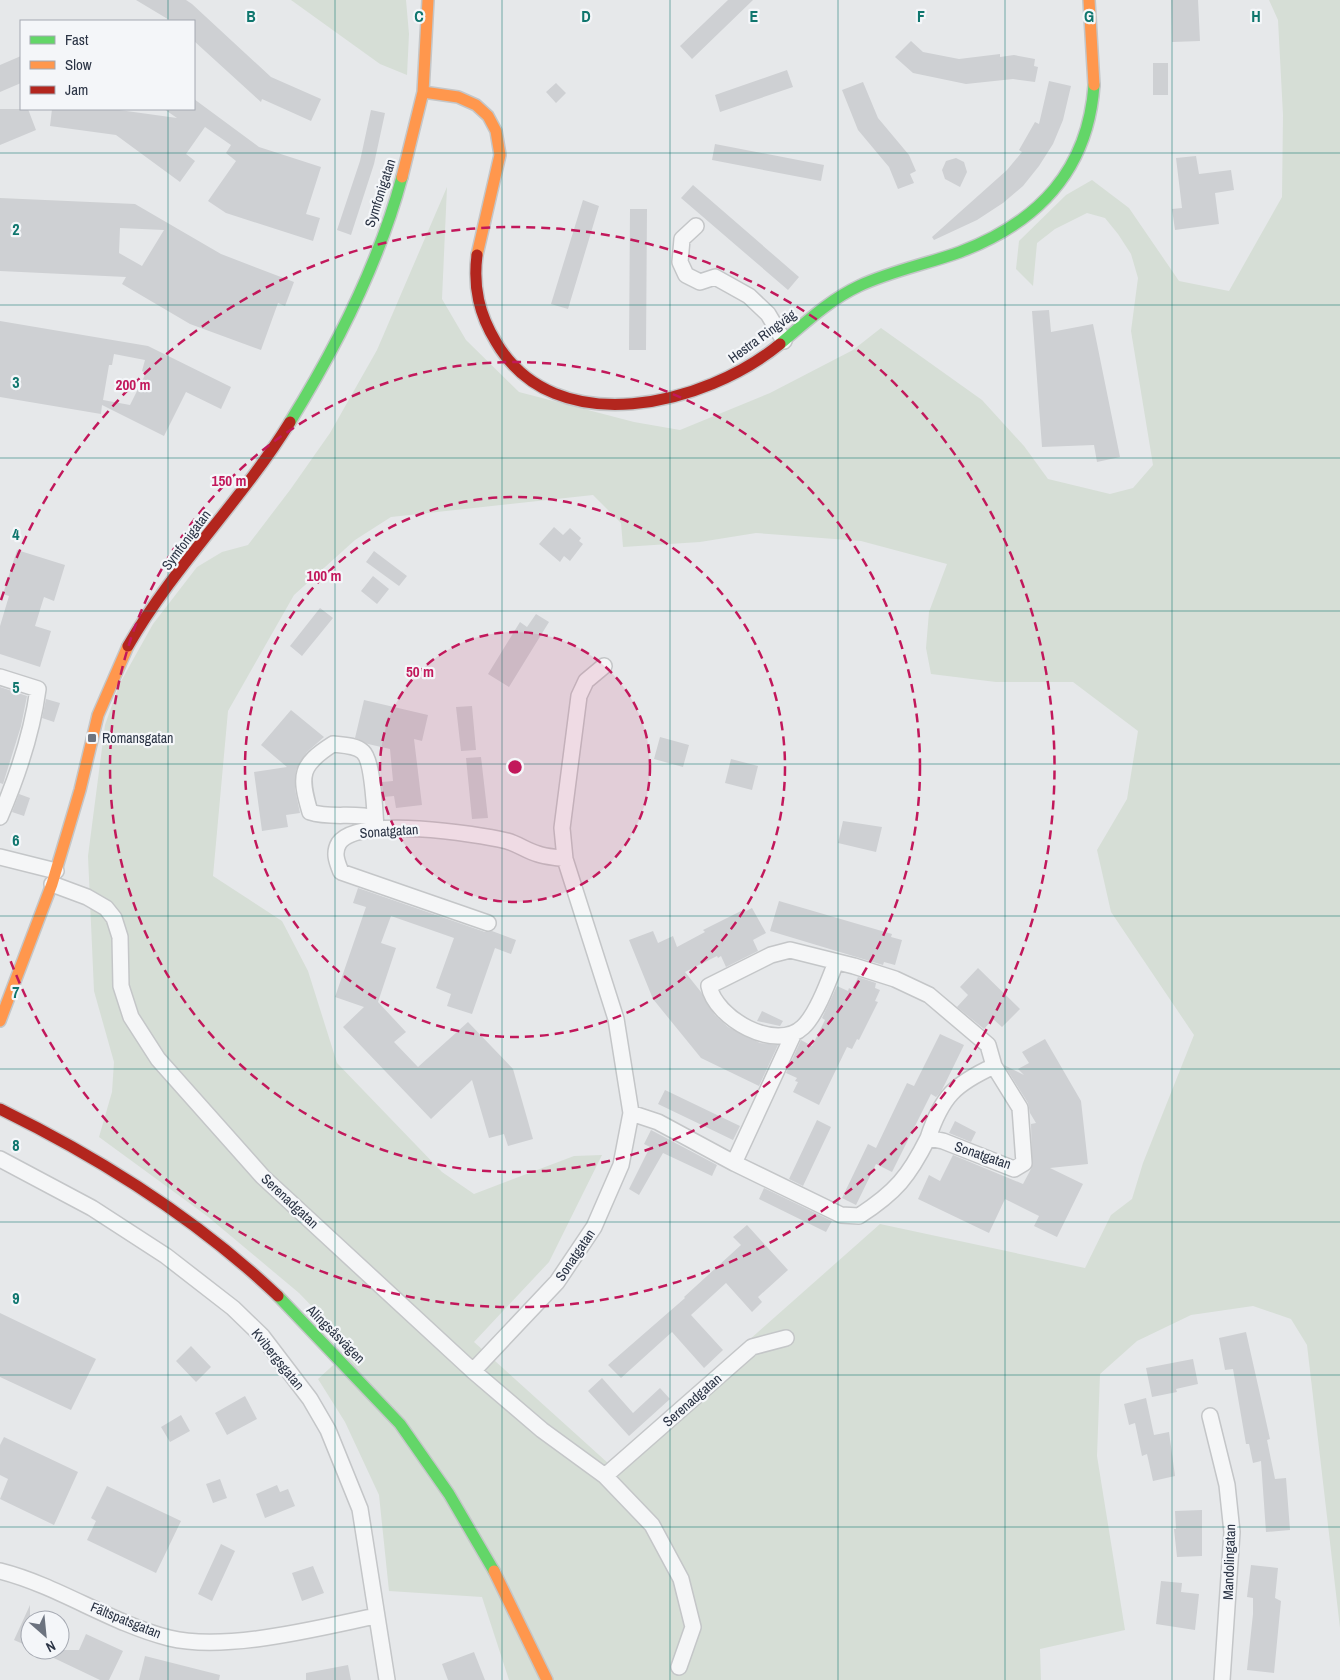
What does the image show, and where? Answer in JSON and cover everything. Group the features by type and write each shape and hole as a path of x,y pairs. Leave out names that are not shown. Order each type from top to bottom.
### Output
{"street":[{"name":"Symfonigatan","path":"0,1021 54,878 98,715 129,645 152,609 259,467 284,430 334,346 361,290 395,203 423,92 428,0"},
{"name":"Hestra Ringväg","path":"423,92 472,102 490,119 498,132 501,144 500,155 476,261 475,283 479,307 492,338 502,354 541,387 596,404 628,405 662,401 705,388 734,375 764,356 846,292 864,284 972,248 999,236 1036,208 1073,163 1090,119 1094,84 1089,0"},
{"path":"696,226 682,239 680,262 686,275 700,282 715,278 749,296 768,314 784,341"},
{"name":"Sonatgatan","path":"473,1370 558,1282 594,1227 621,1165 631,1113 616,1019 565,859 562,828 579,696 586,682 604,666"},
{"path":"0,677 38,689 33,723 16,779 0,817"},
{"path":"333,744 362,750 367,756 375,824 361,814 321,816 310,812 304,792 303,773 317,754 333,744"},
{"name":"Sonatgatan","path":"488,923 341,872 335,856 339,842 350,834 375,824 466,832 509,842 539,855 565,859"},
{"path":"0,857 54,878"},
{"name":"Serenadgatan","path":"54,878 106,908 114,918 120,937 121,986 128,1009 158,1059 263,1177 473,1370 542,1430 604,1476 652,1525 681,1579 693,1627 679,1667"},
{"name":"Sonatgatan","path":"794,1033 785,1038 759,1034 721,1010 710,993 709,986 771,955 790,950 895,979 929,995 988,1045 994,1066 1020,1108 1024,1163 1014,1169 944,1141 928,1138"},
{"path":"734,1163 794,1033 803,1027 813,1012 836,962"},
{"path":"631,1113 658,1122 734,1163 841,1215 860,1216 894,1190 913,1169 948,1095 974,1076 994,1066"},
{"name":"Alingsåsvägen","path":"0,1110 84,1154 170,1209 265,1284 352,1371 409,1435 454,1504 485,1554 530,1641 547,1680"},
{"name":"Kvibergsgatan","path":"0,1158 92,1208 166,1256 233,1308 262,1336 310,1399 328,1430 360,1509 387,1680"},
{"name":"Serenadgatan","path":"604,1476 752,1347 786,1338"},
{"name":"Mandolingatan","path":"1210,1416 1226,1484 1232,1532 1222,1680"},
{"name":"Fältspatsgatan","path":"0,1571 23,1577 136,1626 170,1638 227,1642 376,1616"}],"shaded area":[{"path":"291,0 406,0 409,34 407,75 380,64"},
{"path":"1269,0 1340,0 1340,1628 1307,1345 1291,1319 1253,1306 1191,1315 1137,1341 1100,1374 1097,1456 1125,1630 1040,1649 1041,1680 509,1680 482,1597 389,1591 379,1495 345,1422 318,1379 352,1348 299,1293 207,1216 99,1137 112,1092 114,1062 94,991 88,856 105,725 120,683 153,624 197,567 222,552 248,545 330,433 377,350 447,187 442,299 466,340 519,392 634,422 680,430 770,393 853,350 881,328 982,400 1024,446 1048,479 1110,494 1133,488 1153,465 1131,331 1138,278 1131,254 1105,218 1087,213 1055,229 1037,243 1033,286 1016,269 1019,241 1066,195 1092,180 1129,208 1179,281 1229,291 1282,197 1283,115 1278,20","holes":["593,495 621,523 623,547 700,542 756,533 861,541 947,564 929,612 926,648 931,674 996,682 1073,682 1138,731 1127,799 1097,850 1111,912 1194,1035 1143,1163 1132,1199 1111,1215 1085,1268 880,1224 609,1464 474,1342 549,1262 602,1155 574,1156 474,1194 442,1172 337,1063 308,971 282,921 213,876 228,711 294,595 355,540 391,517"]}],"building":[{"path":"136,0 186,0 192,4 271,77 321,99 311,121 262,99 261,102 195,42 195,20 169,20"},
{"path":"728,0 753,0 692,59 680,46"},
{"path":"1171,0 1198,0 1200,41 1172,42"},
{"path":"911,41 923,52 959,59 1000,54 1000,57 1014,55 1035,59 1034,66 1038,67 1035,82 1013,79 966,84 913,73 895,57"},
{"path":"20,56 20,83 0,92 0,65"},
{"path":"1153,63 1168,63 1168,95 1153,95"},
{"path":"787,70 793,87 720,112 715,95"},
{"path":"1049,81 1071,86 1063,120 1053,144 1039,166 1023,186 1003,203 977,220 934,240 932,237 1007,170 1022,152 1019,150 1035,122 1039,124"},
{"path":"863,82 878,118 909,155 916,171 910,174 914,183 898,189 889,167 858,130 842,90"},
{"path":"556,83 566,93 556,103 546,92"},
{"path":"195,100 259,147 321,167 306,214 320,218 313,241 226,213 208,201 236,161 226,153 231,145 205,127 186,154 195,161 180,182 116,135 50,126 52,110 119,110 177,118 165,110 195,110"},
{"path":"0,109 28,110 36,130 0,145"},
{"path":"371,110 385,113 374,164 351,235 337,230 360,161"},
{"path":"715,144 824,165 821,181 712,160"},
{"path":"1196,156 1199,174 1231,170 1234,190 1215,193 1219,224 1175,230 1172,209 1182,208 1176,158"},
{"path":"956,158 964,162 967,172 960,187 945,179 942,170 946,161"},
{"path":"693,185 799,277 788,290 681,198"},
{"path":"0,198 135,204 221,254 294,282 285,306 278,303 261,350 190,324 122,284 126,277 0,271","holes":["120,228 164,230 142,266 119,253"]},
{"path":"583,200 599,206 568,309 551,304"},
{"path":"630,209 647,209 646,350 629,350"},
{"path":"1049,310 1051,332 1093,324 1120,457 1097,462 1094,445 1042,447 1032,311"},
{"path":"0,321 148,346 231,387 221,409 186,392 164,436 102,405 101,414 0,397","holes":["114,354 145,360 142,371 146,373 130,405 103,400 109,365 112,365"]},
{"path":"554,527 563,535 570,528 581,538 579,541 583,544 570,561 564,556 560,562 539,544"},
{"path":"17,550 65,565 54,601 44,597 35,626 51,631 40,667 0,654 0,626 9,596 3,594"},
{"path":"374,551 407,576 399,586 366,562"},
{"path":"373,576 389,589 377,604 361,591"},
{"path":"320,608 333,618 302,656 290,646"},
{"path":"536,614 549,622 509,687 488,674 520,622 527,627"},
{"path":"0,687 27,696 21,726 3,784 0,783"},
{"path":"46,699 60,703 54,722 42,718"},
{"path":"364,700 428,715 422,741 414,739 422,805 396,808 394,796 383,797 382,782 393,781 390,749 368,744 355,738"},
{"path":"472,706 476,750 461,751 456,707"},
{"path":"291,710 324,737 307,752 296,770 295,789 300,813 286,815 288,827 262,831 254,772 287,767 261,745"},
{"path":"660,737 689,745 683,767 654,759"},
{"path":"481,757 488,818 472,819 466,758"},
{"path":"731,759 758,766 752,790 725,783"},
{"path":"19,794 30,798 24,816 12,812"},
{"path":"843,821 882,827 876,852 838,843"},
{"path":"358,888 485,932 492,931 516,940 511,954 495,948 472,1014 447,1006 451,994 436,988 454,938 391,916 381,943 396,948 378,1002 406,1032 394,1042 418,1067 468,1022 513,1069 533,1139 508,1146 504,1134 489,1138 472,1080 431,1119 343,1027 364,1007 335,997 366,907 353,903"},
{"path":"779,901 892,934 891,937 902,940 895,965 884,962 883,965 770,931"},
{"path":"752,908 766,933 753,940 758,951 726,967 721,956 718,958 717,956 685,972 701,992 715,1015 728,1027 760,1043 778,1045 759,1086 701,1058 653,999 629,940 653,931 658,943 673,936 677,947 705,932 703,930 741,911 742,913"},
{"path":"978,968 1020,1009 1002,1027 993,1019 984,1029 957,1007 968,995 960,987"},
{"path":"858,977 876,983 875,988 880,990 875,1001 878,1002 859,1040 857,1039 852,1049 847,1047 819,1105 793,1092 798,1082 795,1081 797,1078 786,1073 801,1040 812,1046 825,1020 822,1018 837,986 848,991 849,988 852,990"},
{"path":"762,1011 783,1021 780,1026 757,1021"},
{"path":"940,1034 964,1045 941,1092 936,1097 931,1094 892,1172 876,1164 856,1205 842,1198 868,1144 876,1148 907,1083 914,1086"},
{"path":"1045,1039 1081,1101 1088,1164 1050,1168 1083,1184 1057,1237 1034,1226 1039,1216 1005,1199 989,1233 918,1199 929,1175 940,1181 953,1155 1023,1184 1032,1167 1031,1124 1036,1123 1030,1113 1028,1103 1004,1065 1024,1075 1018,1069 1029,1063 1022,1052"},
{"path":"665,1090 740,1126 733,1140 658,1104"},
{"path":"817,1120 831,1127 803,1186 789,1179"},
{"path":"955,1121 976,1132 971,1142 949,1133"},
{"path":"651,1130 717,1165 712,1176 663,1153 639,1195 629,1189 650,1147 644,1144"},
{"path":"764,1188 832,1221 826,1232 759,1199"},
{"path":"747,1225 788,1270 758,1297 762,1302 752,1312 726,1283 691,1315 723,1350 704,1368 672,1332 621,1378 608,1365 685,1298 741,1245 733,1237"},
{"path":"0,1313 96,1359 71,1410 0,1377"},
{"path":"1246,1332 1270,1439 1267,1440 1275,1479 1286,1478 1290,1530 1266,1532 1261,1461 1253,1463 1249,1444 1246,1444 1233,1369 1225,1370 1219,1338"},
{"path":"191,1346 211,1367 196,1382 176,1361"},
{"path":"1193,1359 1198,1384 1176,1389 1177,1392 1152,1397 1146,1368"},
{"path":"602,1378 633,1413 660,1388 670,1399 629,1436 588,1391"},
{"path":"245,1396 257,1419 227,1435 215,1413"},
{"path":"1146,1398 1154,1435 1169,1432 1175,1476 1153,1481 1147,1454 1142,1456 1135,1423 1129,1425 1124,1404"},
{"path":"181,1415 190,1431 170,1442 161,1427"},
{"path":"4,1437 78,1472 54,1525 0,1499 8,1479 0,1475 0,1445"},
{"path":"220,1479 227,1498 213,1503 206,1484"},
{"path":"277,1485 280,1492 288,1489 295,1506 265,1518 256,1494"},
{"path":"107,1486 181,1521 156,1573 87,1540 96,1521 91,1518"},
{"path":"1202,1510 1202,1556 1177,1557 1174,1529 1176,1529 1175,1511"},
{"path":"221,1544 235,1551 212,1601 198,1594"},
{"path":"1251,1565 1278,1568 1275,1598 1281,1601 1274,1673 1247,1670 1253,1614 1253,1598 1247,1597"},
{"path":"313,1566 324,1593 302,1601 292,1573"},
{"path":"1161,1581 1182,1583 1181,1592 1199,1594 1195,1630 1156,1624"},
{"path":"20,1627 20,1643 14,1640"},
{"path":"86,1634 123,1651 109,1680 100,1680 58,1660 70,1660 70,1650 79,1650"},
{"path":"474,1652 485,1680 448,1680 442,1664"},
{"path":"145,1656 220,1675 219,1680 139,1680"},
{"path":"348,1665 351,1680 306,1680 306,1673"}],"traffic: fast":[{"path":"780,344 818,312 859,286 884,276 960,252 988,240 1036,208 1054,189 1070,167 1082,143 1090,115 1094,85"},
{"path":"290,422 324,364 355,303 393,209 402,177"},
{"path":"278,1296 400,1424 449,1494 494,1571"}],"traffic: slow":[{"path":"402,177 423,92 428,0"},
{"path":"1089,0 1094,85"},
{"path":"423,92 458,97 476,105 488,116 496,131 500,155 477,255"},
{"path":"0,1021 52,884 80,790 98,715 128,646"},
{"path":"494,1571 547,1680"}],"traffic: jam":[{"path":"477,255 477,289 481,311 490,332 522,374 555,394 592,403 632,404 673,397 713,384 749,366 780,344"},
{"path":"128,646 166,588 251,479 290,422"},
{"path":"0,1109 111,1169 146,1192 214,1241 278,1296"}],"place":[{"name":"Romansgatan","path":"92,738"}]}
